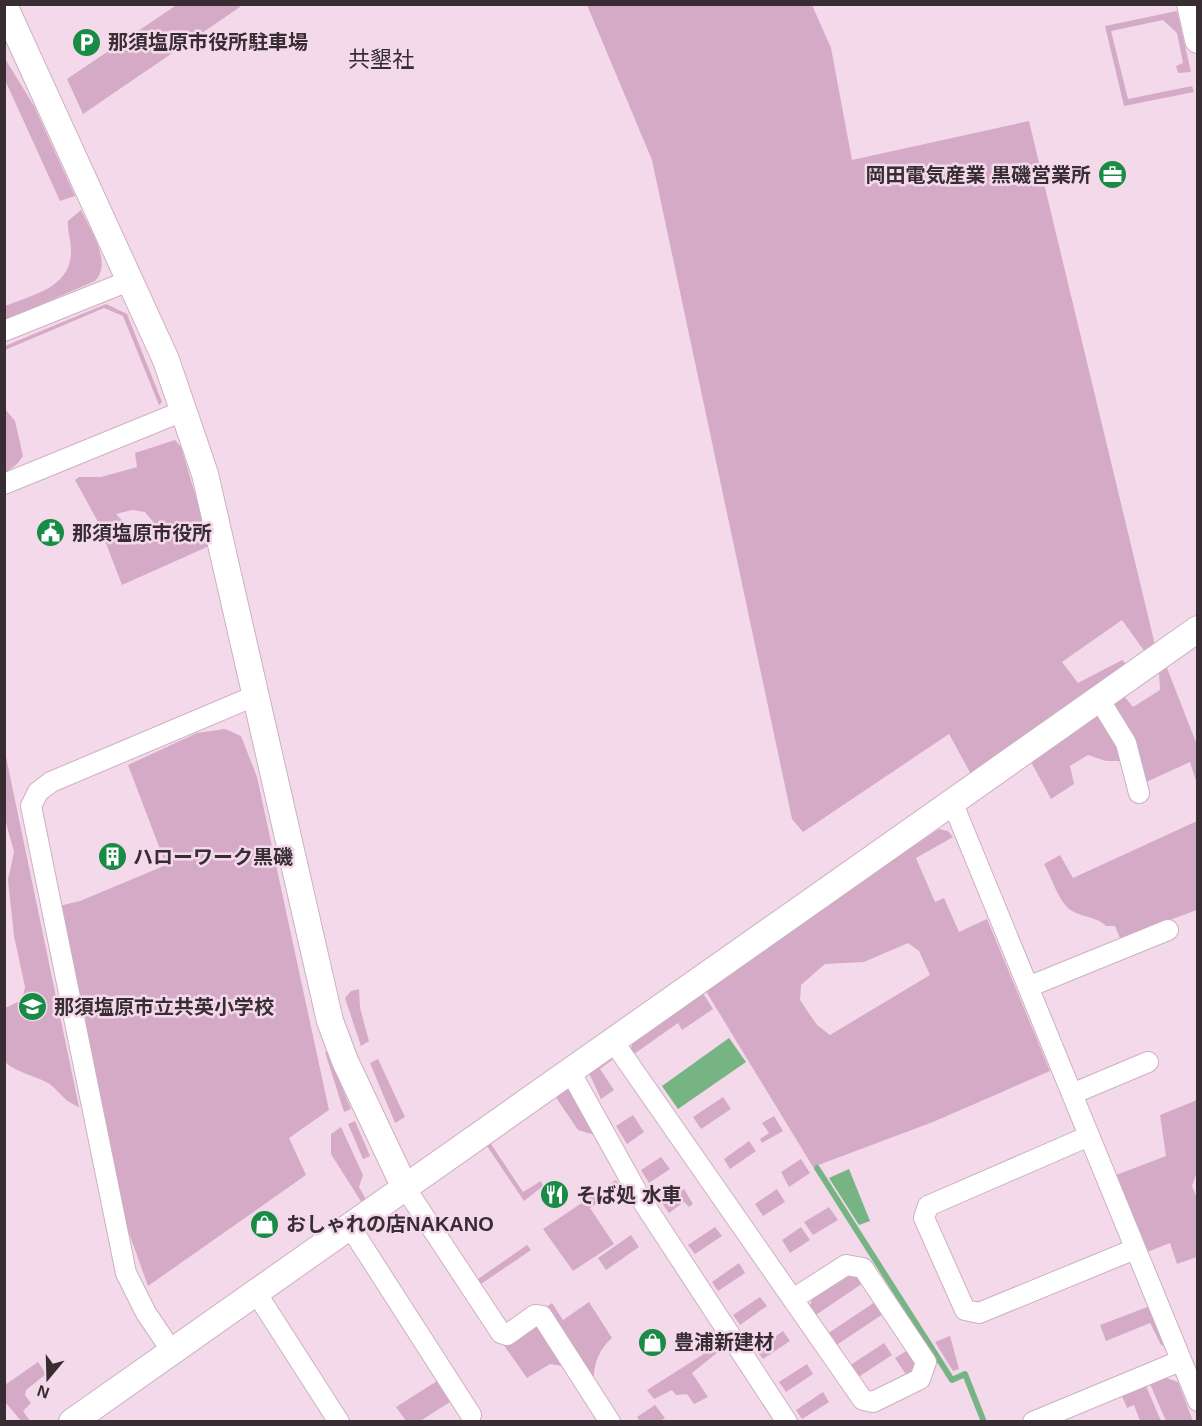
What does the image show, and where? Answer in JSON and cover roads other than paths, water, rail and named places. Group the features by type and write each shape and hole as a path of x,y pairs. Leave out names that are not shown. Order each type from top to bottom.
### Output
{"street":[{"path":"4,4 166,360 208,484 330,1021 345,1061 404,1186 501,1333 507,1335 536,1315 542,1316 610,1422"},
{"path":"1190,4 1197,40"},
{"path":"4,331 131,280"},
{"path":"4,484 183,411"},
{"path":"72,1422 404,1186 953,804 1197,629"},
{"path":"171,1350 146,1313 126,1273 31,806 38,792 51,782 257,695"},
{"path":"1099,699 1126,743 1139,792"},
{"path":"953,804 1197,1401"},
{"path":"1028,987 1168,930"},
{"path":"613,1041 863,1400 873,1402 920,1379 926,1362 863,1268 846,1265 793,1299"},
{"path":"1072,1094 1148,1062"},
{"path":"570,1071 641,1199 787,1422"},
{"path":"1089,1136 928,1206 924,1218 965,1310 979,1313 1135,1249"},
{"path":"349,1225 471,1414"},
{"path":"255,1291 339,1422"},
{"path":"1033,1422 1180,1360"}],"waterway":[{"path":"817,1168 952,1380 965,1374 984,1422"}],"place":[{"name":"那須塩原市役所駐車場","path":"87,42"},
{"name":"岡田電気産業 黒磯営業所","path":"1112,175"},
{"name":"那須塩原市役所","path":"51,533"},
{"name":"ハローワーク黒磯","path":"112,857"},
{"name":"那須塩原市立共英小学校","path":"33,1007"},
{"name":"そば処 水車","path":"555,1195"},
{"name":"おしゃれの店NAKANO","path":"265,1224"},
{"name":"豊浦新建材","path":"653,1342"}],"district":[{"name":"共墾社","path":"381,59"}]}
